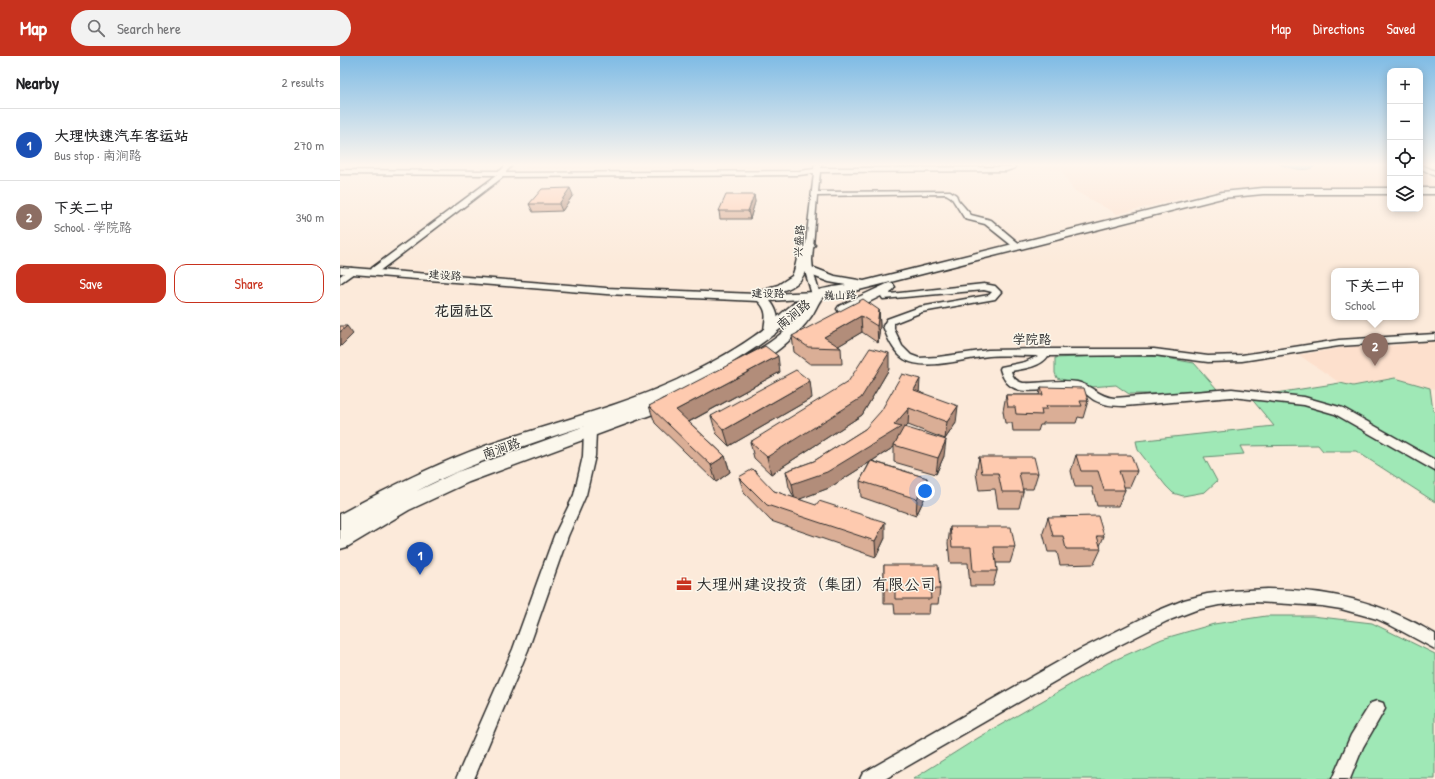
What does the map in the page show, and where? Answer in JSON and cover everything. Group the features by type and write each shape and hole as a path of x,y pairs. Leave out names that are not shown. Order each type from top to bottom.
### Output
{"highway":[{"name":"巍山路","path":"816,295 872,283 1018,246 1223,198"},
{"name":"巍山路","path":"816,295 847,296 887,292 1225,198"},
{"name":"巍山路","path":"1369,198 1387,199"},
{"path":"1423,200 1435,200"},
{"path":"809,270 824,277 843,281 872,283"},
{"path":"830,317 862,300 887,292"},
{"name":"南涧路","path":"340,541 389,512 452,482 589,425 687,381 716,366 770,332 798,306 816,295"},
{"name":"南涧路","path":"340,523 400,490 439,472 492,451 663,404 696,389 733,371 787,337 809,312 816,295"},
{"path":"767,350 816,324"}],"main road":[{"path":"770,332 773,321 772,312 768,304 760,296 797,278 800,272 804,253 810,245"},
{"name":"建设路","path":"344,269 760,296"},
{"name":"建设路","path":"344,269 606,291 760,296 816,295"}],"street":[{"path":"375,270 470,198"},
{"name":"兴盛路","path":"814,198 809,270 816,295"},
{"path":"954,198 968,217 988,222 1018,246"},
{"path":"340,280 344,269"},
{"name":"学院路","path":"887,292 984,287 992,288 997,292 992,297 920,310 890,321 888,326 898,347 907,357 918,361 938,360 988,353 1045,352 1154,352 1208,359 1242,358 1339,343 1435,337"},
{"path":"1045,352 1045,355 1039,361 1005,369 1005,374 1013,384 1025,388 1071,385 1089,389 1098,397 1107,401 1124,402 1232,393 1304,401 1339,411 1435,466"},
{"path":"465,779 520,650 561,536 580,495 589,456 589,425"},
{"path":"869,779 1107,642 1168,613 1201,602 1254,596 1303,597 1331,600 1359,606 1390,617 1435,642"},
{"path":"1341,779 1357,741 1377,709"}],"shaded area":[{"path":"1087,198 1186,198 1117,214"},
{"path":"1435,341 1435,389 1395,378 1353,386 1340,383 1299,355 1360,345 1389,346"}],"green space":[{"path":"1144,354 1194,363 1217,389 1168,394 1129,394 1116,385 1090,387 1057,378 1055,373 1055,358"},
{"path":"1395,378 1430,388 1433,411 1435,412 1435,502 1356,451 1323,451 1318,445 1240,446 1244,454 1204,457 1217,481 1205,492 1183,496 1173,493 1166,486 1138,450 1136,441 1274,426 1250,397 1340,383 1353,386"},
{"path":"1266,616 1312,616 1372,623 1435,654 1435,779 913,779 978,738 1108,663 1162,639 1214,624"}],"building":[{"path":"534,198 563,198 559,204 529,204"},
{"path":"725,198 753,198 748,211 719,211"},
{"path":"863,299 879,310 877,326 861,316 824,337 841,348 808,347 792,336"},
{"path":"340,326 347,326 340,332"},
{"path":"765,346 778,356 676,410 725,456 711,465 649,406"},
{"path":"870,348 889,353 861,398 767,457 750,442 848,382"},
{"path":"796,370 810,381 724,430 711,416"},
{"path":"902,374 920,379 914,390 958,406 947,422 909,408 894,425 901,427 827,472 792,484 786,471 814,461 865,429 881,411"},
{"path":"1041,387 1084,388 1088,401 1080,401 1082,406 1046,406 1047,409 1041,409 1042,415 1016,414 1015,407 1008,407 1006,395 1043,395"},
{"path":"904,427 946,440 938,458 894,445"},
{"path":"1076,455 1131,455 1137,471 1119,471 1125,490 1104,490 1098,471 1081,471"},
{"path":"979,457 1034,457 1038,473 1019,473 1023,492 1002,492 998,473 982,473"},
{"path":"871,461 927,478 917,499 860,481"},
{"path":"753,469 774,491 816,505 819,501 885,522 875,541 767,505 739,477"},
{"path":"1098,516 1104,536 1097,536 1101,549 1066,549 1063,536 1053,536 1048,517"},
{"path":"950,527 1011,527 1015,547 994,547 997,571 973,571 971,547 952,547"},
{"path":"884,565 938,565 940,589 930,589 931,599 895,599 895,589 884,589"}],"place":[{"name":"下关二中","path":"1375,366"},
{"name":"大理快速汽车客运站","path":"420,575"},
{"name":"大理州建设投资（集团）有限公司","path":"684,584"}],"district":[{"name":"花园社区","path":"464,310"}]}
